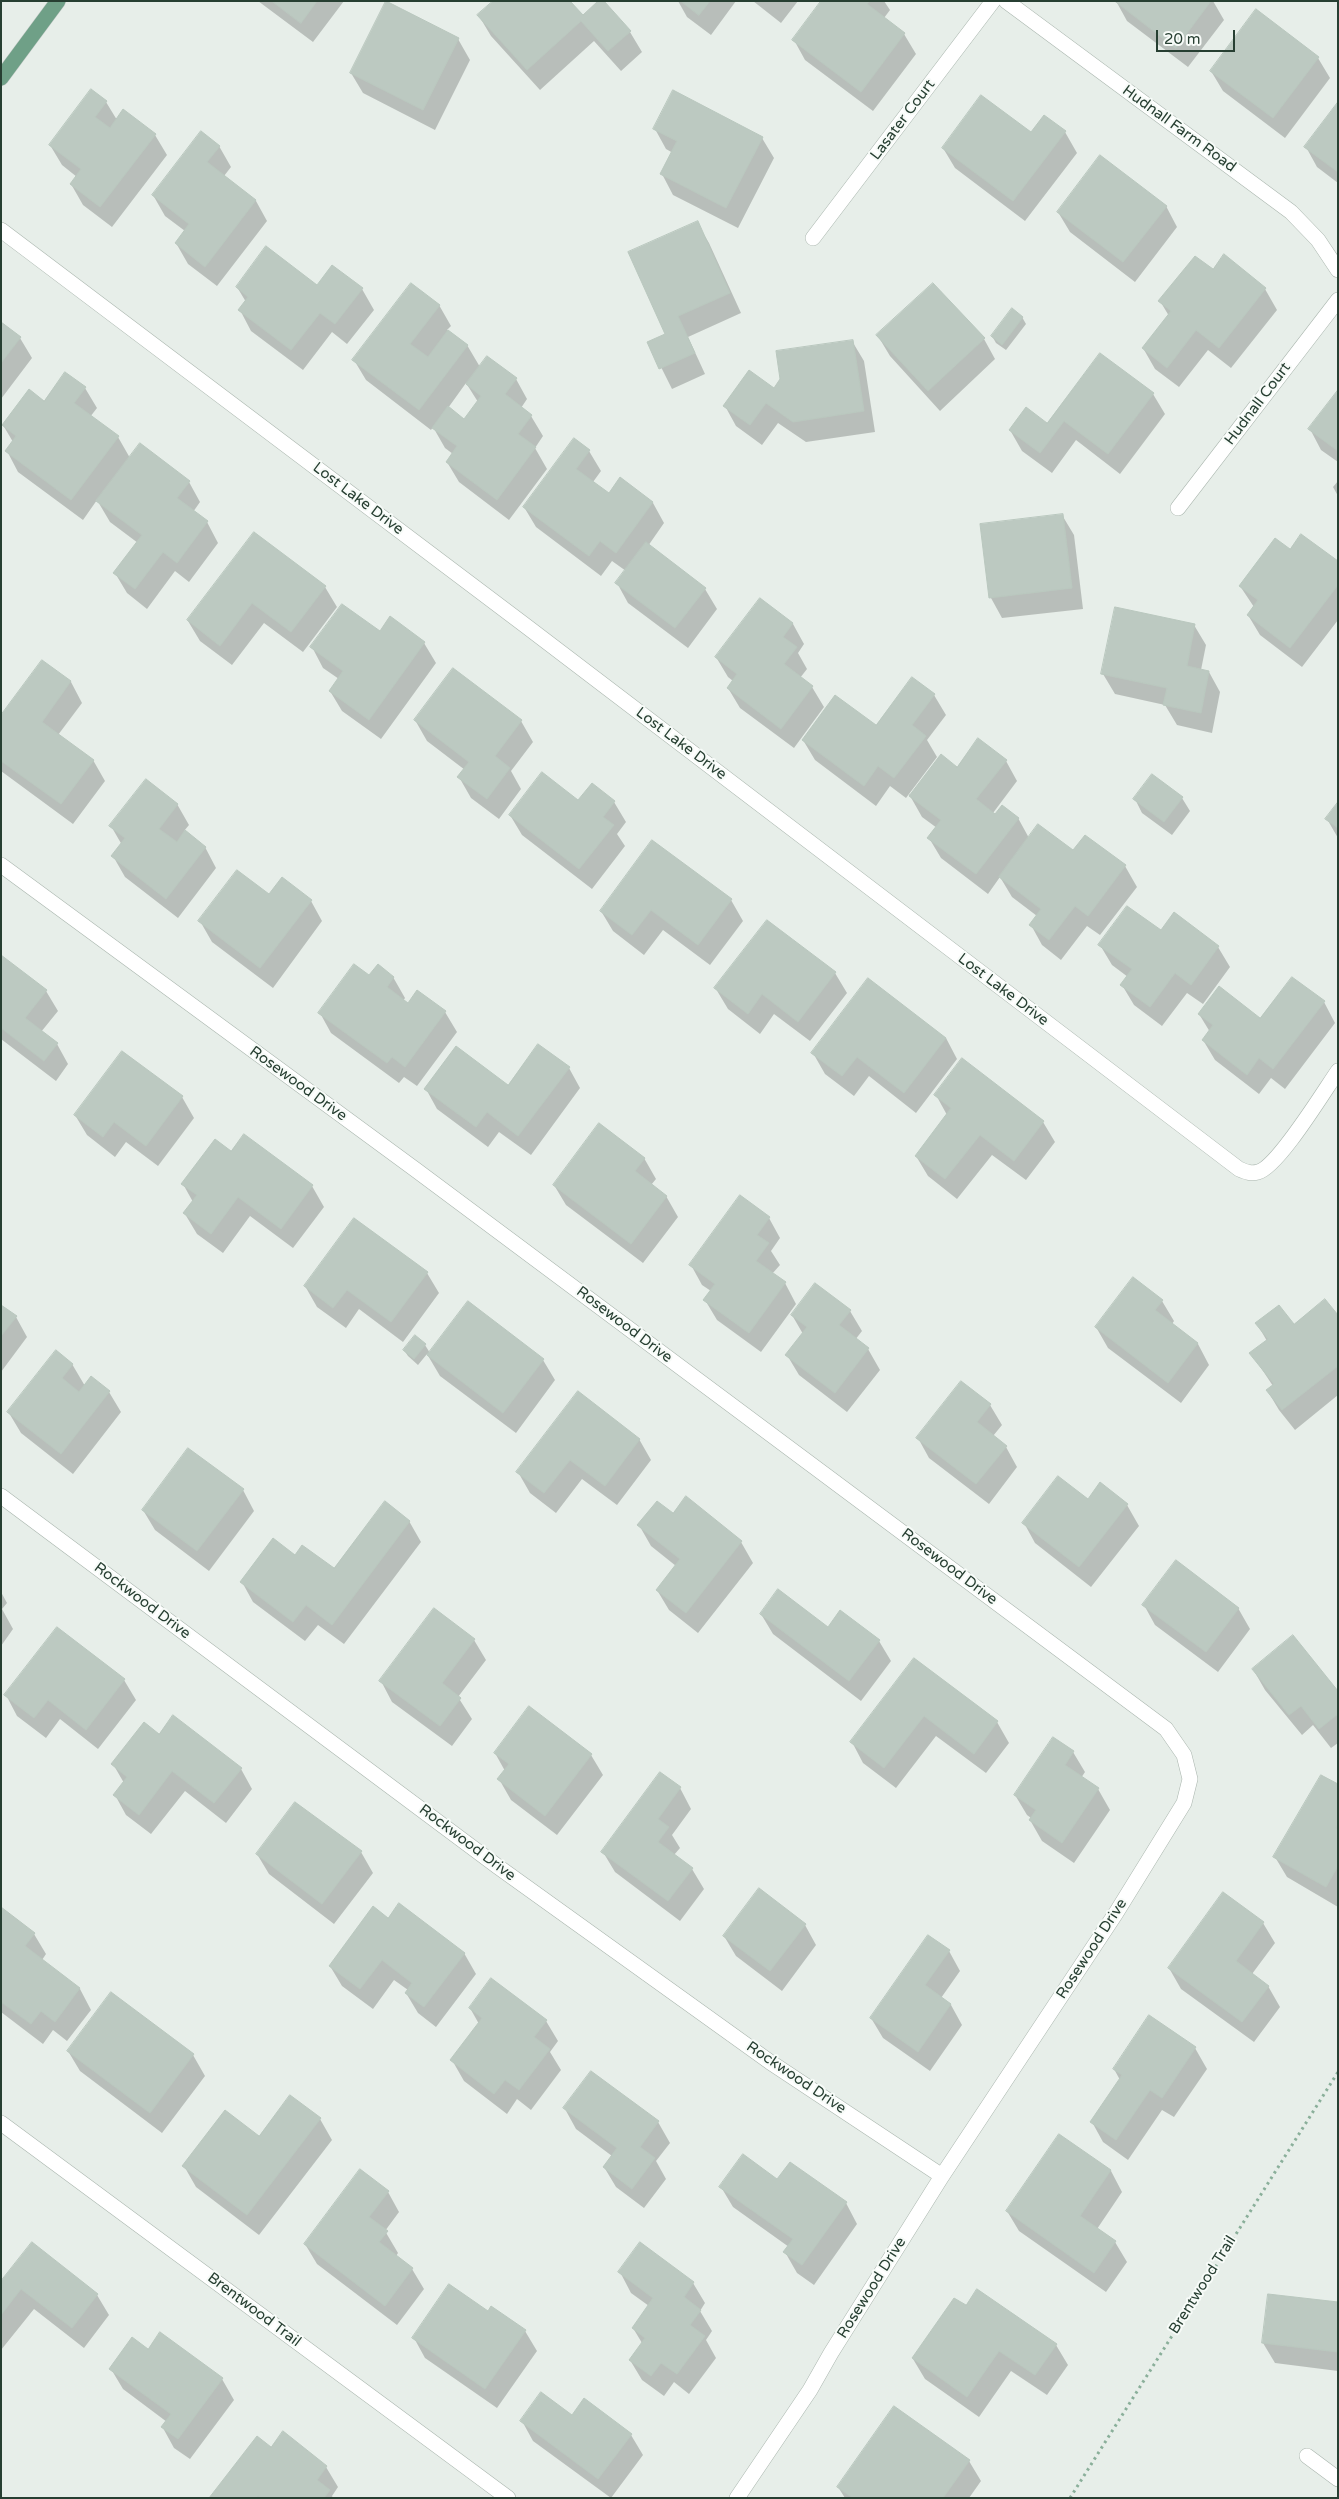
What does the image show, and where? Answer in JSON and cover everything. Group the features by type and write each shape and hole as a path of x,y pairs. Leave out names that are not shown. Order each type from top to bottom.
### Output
{"main road":[{"path":"1,78 58,1"}],"street":[{"name":"Lasater Court","path":"813,238 993,1"},
{"name":"Hudnall Farm Road","path":"1006,1 1291,212 1318,240 1338,270"},
{"name":"Lost Lake Drive","path":"1,230 518,620 1239,1169 1248,1173 1260,1172 1282,1152 1338,1071"},
{"name":"Hudnall Court","path":"1178,508 1338,300"},
{"name":"Rosewood Drive","path":"1,865 416,1170 1166,1729 1184,1754 1190,1779 1184,1803 1116,1913 942,2176 831,2353 810,2390 737,2498"},
{"name":"Rockwood Drive","path":"1,1496 498,1866 770,2062 942,2176"},
{"name":"Brentwood Trail","path":"1,2123 508,2498"},
{"path":"1307,2456 1338,2480"}],"path":[{"name":"Brentwood Trail","path":"1070,2498 1338,2072"}],"building":[{"path":"272,1 317,1 301,23"},
{"path":"386,1 459,38 423,110 350,73"},
{"path":"493,1 570,1 583,15 598,1 604,1 631,31 608,51 581,21 527,70 477,15"},
{"path":"681,1 710,1 699,15"},
{"path":"821,1 870,1 867,4 905,33 861,92 792,40"},
{"path":"1115,1 1211,1 1176,48"},
{"path":"1256,9 1319,57 1273,118 1210,71"},
{"path":"91,89 107,101 95,117 110,128 123,109 156,134 100,207 70,184 81,169 49,145"},
{"path":"673,90 763,137 726,208 660,174 677,141 653,129"},
{"path":"981,95 1031,132 1044,115 1066,131 1013,201 942,148"},
{"path":"1338,102 1338,172 1304,147"},
{"path":"201,131 220,146 207,162 256,200 205,267 175,243 189,224 152,195"},
{"path":"1100,155 1167,206 1123,262 1057,212"},
{"path":"698,221 730,293 678,316 695,353 659,369 647,342 665,334 628,252"},
{"path":"266,246 317,285 332,265 363,288 335,324 320,313 291,350 238,310 248,297 236,287"},
{"path":"1224,254 1266,288 1219,348 1196,330 1167,368 1142,348 1171,311 1158,301 1195,256 1213,269"},
{"path":"411,283 440,305 410,344 428,357 448,330 468,345 419,410 352,360"},
{"path":"933,283 985,338 928,391 876,335"},
{"path":"1012,308 1023,317 1002,345 991,336"},
{"path":"1,322 21,337 1,363"},
{"path":"853,340 864,411 793,422 766,403 750,425 723,406 749,370 774,388 780,379 776,351"},
{"path":"1100,353 1154,393 1108,454 1064,421 1040,453 1009,430 1026,407 1047,423"},
{"path":"487,356 517,378 505,394 532,415 518,434 536,447 497,500 446,462 457,446 432,428 448,406 464,419 481,396 466,384"},
{"path":"65,372 86,387 74,403 119,436 71,500 5,451 16,436 2,425 29,389 44,401"},
{"path":"1338,390 1338,451 1308,429"},
{"path":"574,438 590,450 576,469 609,493 620,477 653,502 616,553 600,541 589,556 523,507"},
{"path":"140,443 190,481 177,498 208,521 177,563 163,552 135,589 113,573 142,535 96,501"},
{"path":"1063,514 1072,588 989,598 980,524"},
{"path":"254,532 326,586 291,632 252,603 220,646 187,620"},
{"path":"1301,534 1338,561 1338,585 1290,648 1247,615 1258,600 1239,586 1275,538 1290,549"},
{"path":"646,542 706,588 675,628 615,583"},
{"path":"760,598 793,623 783,637 797,647 784,664 813,686 781,729 727,688 737,674 715,657"},
{"path":"342,604 380,631 390,616 425,642 369,720 329,691 343,671 310,647"},
{"path":"1115,607 1195,624 1187,666 1209,671 1201,713 1163,705 1167,688 1101,674"},
{"path":"42,660 71,681 42,722 94,760 61,804 1,761 1,715"},
{"path":"453,668 522,720 495,756 510,768 487,799 457,777 469,762 414,720"},
{"path":"912,677 935,694 912,725 926,736 894,778 878,766 864,786 802,740 835,695 876,725"},
{"path":"978,738 1007,760 976,799 995,814 1002,805 1019,818 976,874 927,838 941,820 909,796 941,754 957,767"},
{"path":"542,772 578,800 592,783 615,801 603,817 614,825 579,869 509,815"},
{"path":"1152,774 1183,797 1164,822 1133,799"},
{"path":"146,779 178,804 159,829 177,842 185,830 206,847 166,899 111,856 125,838 109,826"},
{"path":"1338,802 1338,828 1325,819"},
{"path":"1038,824 1073,850 1085,835 1126,865 1088,916 1075,906 1049,940 1029,925 1041,909 999,877"},
{"path":"652,840 732,899 698,945 651,910 632,935 600,911"},
{"path":"237,870 269,894 282,877 312,900 260,968 198,921"},
{"path":"1127,906 1161,930 1174,912 1219,946 1191,985 1175,973 1150,1007 1120,985 1132,969 1098,945"},
{"path":"767,920 836,972 798,1022 762,994 748,1014 714,988"},
{"path":"1,955 47,990 25,1018 58,1043 44,1061 1,1028"},
{"path":"354,964 369,975 378,964 394,977 387,987 408,1003 417,990 446,1011 405,1067 392,1057 387,1063 318,1013"},
{"path":"1292,977 1325,1001 1273,1069 1259,1058 1247,1075 1202,1040 1213,1025 1198,1014 1219,986 1260,1018"},
{"path":"868,978 946,1038 904,1093 857,1057 842,1076 811,1053"},
{"path":"538,1044 570,1067 518,1136 487,1112 476,1127 424,1089 456,1046 508,1085"},
{"path":"122,1051 183,1096 146,1146 114,1122 103,1137 74,1115"},
{"path":"962,1058 1044,1121 1014,1161 980,1135 945,1179 915,1156 951,1108 934,1095"},
{"path":"599,1123 645,1158 635,1171 667,1196 631,1244 553,1185"},
{"path":"244,1134 313,1185 281,1229 238,1197 211,1234 183,1213 197,1195 181,1184 215,1139 231,1151"},
{"path":"740,1195 770,1217 757,1235 769,1243 756,1261 786,1282 749,1333 703,1300 715,1284 689,1265"},
{"path":"354,1218 428,1272 391,1322 347,1290 333,1308 304,1286"},
{"path":"1133,1277 1163,1300 1155,1310 1198,1343 1168,1383 1095,1327"},
{"path":"815,1283 851,1310 839,1325 869,1348 835,1393 785,1355 807,1327 791,1315"},
{"path":"1325,1299 1338,1315 1338,1366 1282,1410 1266,1390 1274,1384 1249,1353 1268,1339 1255,1323 1279,1305 1294,1324"},
{"path":"468,1301 544,1359 503,1413 427,1355"},
{"path":"1,1305 17,1316 1,1336"},
{"path":"415,1335 426,1344 414,1359 403,1350"},
{"path":"56,1350 73,1364 62,1378 79,1392 91,1376 110,1391 61,1454 7,1412"},
{"path":"961,1381 991,1404 977,1422 1007,1446 976,1484 916,1438"},
{"path":"578,1391 640,1439 605,1486 570,1460 544,1493 516,1472"},
{"path":"188,1448 244,1489 197,1551 142,1510"},
{"path":"1058,1476 1088,1499 1100,1482 1128,1504 1079,1567 1022,1523"},
{"path":"686,1496 742,1541 686,1613 656,1590 680,1559 637,1525 657,1501 673,1513"},
{"path":"385,1501 410,1521 332,1625 306,1605 293,1622 240,1582 273,1538 295,1555 302,1545 334,1568"},
{"path":"1176,1560 1239,1608 1206,1652 1142,1605"},
{"path":"778,1589 828,1627 840,1610 880,1640 849,1681 760,1614"},
{"path":"434,1608 475,1639 442,1683 461,1698 440,1726 379,1681"},
{"path":"57,1627 125,1679 86,1730 48,1700 34,1718 4,1695"},
{"path":"1293,1635 1338,1691 1338,1714 1319,1729 1301,1706 1289,1715 1252,1669"},
{"path":"914,1658 998,1721 974,1754 924,1716 884,1768 850,1742"},
{"path":"529,1706 592,1754 545,1816 497,1779 509,1764 494,1753"},
{"path":"173,1715 242,1768 214,1803 172,1771 139,1815 113,1795 127,1777 111,1764 144,1722 159,1734"},
{"path":"1053,1737 1074,1751 1065,1765 1099,1788 1062,1843 1029,1820 1036,1810 1014,1795"},
{"path":"660,1772 681,1787 658,1819 669,1827 658,1842 693,1868 668,1901 601,1852"},
{"path":"1321,1775 1338,1784 1338,1824 1336,1828 1338,1829 1338,1866 1326,1887 1273,1857"},
{"path":"295,1802 362,1851 322,1904 256,1854"},
{"path":"759,1888 806,1924 770,1971 723,1936"},
{"path":"1223,1892 1264,1922 1236,1961 1269,1986 1242,2022 1168,1968"},
{"path":"399,1903 465,1953 424,2007 405,1993 412,1983 382,1960 360,1989 329,1966 373,1906 388,1918"},
{"path":"1,1907 35,1933 25,1946 80,1988 55,2022 41,2011 31,2024 1,2002"},
{"path":"928,1935 950,1950 925,1985 951,2004 918,2052 870,2018"},
{"path":"491,1978 547,2020 534,2037 550,2049 519,2090 505,2080 494,2094 450,2060 482,2018 469,2008"},
{"path":"111,1992 194,2054 150,2113 67,2051"},
{"path":"1149,2015 1196,2047 1162,2098 1150,2090 1116,2140 1090,2122 1122,2075 1113,2069"},
{"path":"591,2071 659,2121 640,2147 655,2158 632,2189 603,2167 617,2148 563,2108"},
{"path":"290,2095 321,2118 247,2215 182,2166 225,2110 259,2136"},
{"path":"1059,2134 1111,2170 1080,2216 1116,2241 1094,2273 1006,2211"},
{"path":"743,2154 777,2179 790,2162 847,2202 802,2265 783,2252 793,2239 719,2187"},
{"path":"360,2169 389,2191 369,2217 388,2231 379,2242 413,2268 385,2306 304,2244"},
{"path":"32,2242 98,2294 72,2328 21,2289 1,2315 1,2281"},
{"path":"640,2242 694,2282 684,2297 701,2310 690,2325 705,2336 677,2374 661,2363 651,2376 629,2360 645,2338 632,2328 653,2298 618,2272"},
{"path":"449,2284 488,2311 491,2306 526,2330 485,2389 412,2338"},
{"path":"977,2289 1057,2344 1035,2375 999,2351 967,2397 912,2358 954,2298 966,2305"},
{"path":"1268,2294 1338,2302 1338,2352 1262,2343"},
{"path":"160,2332 223,2378 178,2439 161,2427 171,2414 109,2369 132,2337 148,2349"},
{"path":"541,2392 572,2415 584,2398 632,2434 598,2479 520,2421"},
{"path":"894,2406 970,2460 943,2498 853,2498 837,2487"},
{"path":"283,2431 327,2466 317,2480 330,2490 324,2498 261,2498 258,2496 257,2498 209,2498 257,2436 271,2447"}]}
